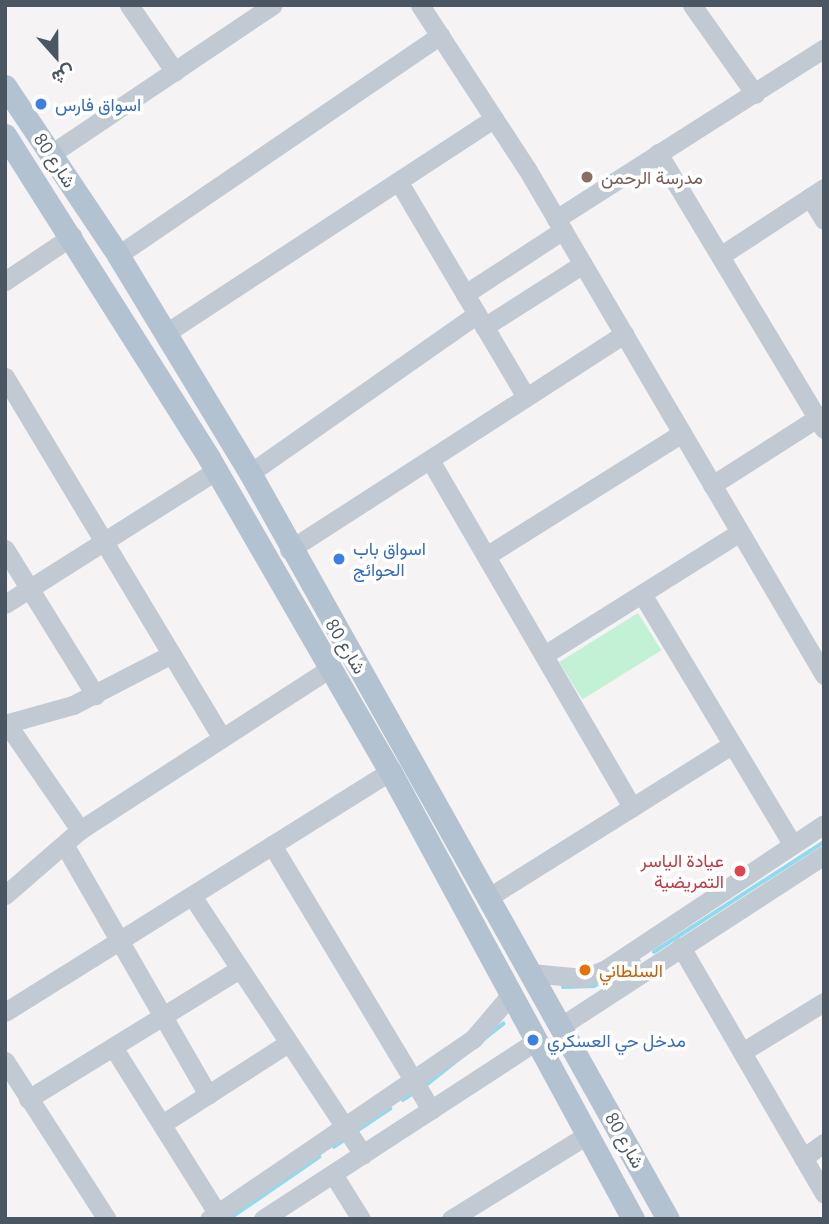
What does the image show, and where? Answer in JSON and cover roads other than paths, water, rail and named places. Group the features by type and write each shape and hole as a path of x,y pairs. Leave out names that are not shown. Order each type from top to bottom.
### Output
{"main road":[{"name":"شارع 80","path":"5,86 118,255 250,473 289,550 489,897 668,1219"},
{"path":"8,139 29,144 33,127"},
{"name":"شارع 80","path":"8,139 49,199 215,471 390,771 633,1219"},
{"path":"49,199 50,185 69,182"}],"street":[{"path":"129,5 174,72"},
{"path":"420,5 559,224 824,674"},
{"path":"692,5 755,94"},
{"path":"51,154 266,7"},
{"path":"118,255 440,35"},
{"path":"465,294 658,153 824,48"},
{"path":"166,333 400,184 494,118"},
{"path":"658,153 821,423 712,485"},
{"path":"400,184 526,397"},
{"path":"720,257 817,192 824,220"},
{"path":"5,281 72,236"},
{"path":"250,473 481,320 583,264"},
{"path":"289,550 624,334"},
{"path":"5,377 105,537 221,737"},
{"path":"486,556 682,433"},
{"path":"430,460 632,807"},
{"path":"5,604 105,537 215,471"},
{"path":"544,655 740,532"},
{"path":"5,549 95,695"},
{"path":"642,594 730,746 792,844"},
{"path":"80,830 6,724 95,695 172,654"},
{"path":"5,895 65,846 80,830 330,668"},
{"path":"489,897 730,746"},
{"path":"5,1012 390,771"},
{"path":"531,973 583,978 639,946 824,824"},
{"path":"272,845 431,1110"},
{"path":"65,846 160,1018 208,1095"},
{"path":"561,1026 824,855"},
{"path":"192,896 285,1045 363,1154"},
{"path":"639,946 652,965"},
{"path":"681,947 824,1194"},
{"path":"28,1099 238,970"},
{"path":"113,1046 216,1217 473,1039 512,993"},
{"path":"741,1052 824,1002"},
{"path":"263,1219 538,1040"},
{"path":"162,1124 285,1045"},
{"path":"5,1061 107,1219"},
{"path":"392,1096 411,1123"},
{"path":"463,1216 587,1135"},
{"path":"803,1158 824,1143"},
{"path":"322,1145 361,1219"}],"waterway":[{"path":"654,952 824,842"},
{"path":"563,987 594,986 639,961"},
{"path":"425,1086 503,1024"},
{"path":"403,1100 412,1094"},
{"path":"357,1131 390,1109"},
{"path":"334,1147 346,1139"},
{"path":"232,1217 319,1157"}],"place":[{"name":"اسواق فارس","path":"41,104"},
{"name":"مدرسة الرحمن","path":"587,177"},
{"name":"اسواق باب الحوائج","path":"339,559"},
{"name":"عيادة الياسر التمريضية","path":"740,871"},
{"name":"السلطاني","path":"585,970"},
{"name":"مدخل حي العسكري","path":"533,1040"}]}
